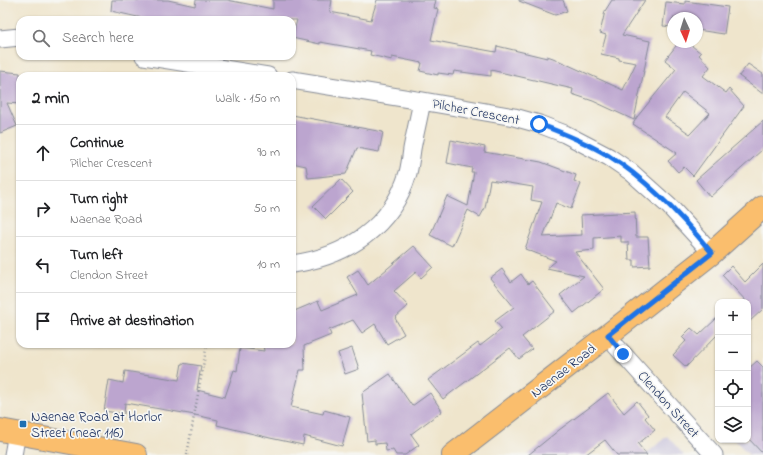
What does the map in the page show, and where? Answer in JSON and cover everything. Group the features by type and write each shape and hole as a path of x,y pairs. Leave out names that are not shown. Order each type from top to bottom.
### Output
{"main road":[{"name":"Naenae Road","path":"453,455 712,253 763,207"},
{"path":"8,432 136,455"}],"street":[{"path":"0,39 16,37"},
{"path":"169,60 243,72"},
{"name":"Pilcher Crescent","path":"296,81 514,117 539,124 565,134 609,157 631,172 670,207 712,253"},
{"path":"296,263 323,258 342,250 358,241 374,228 387,213 397,199 408,172 422,101"},
{"name":"Clendon Street","path":"608,335 616,346 714,455"},
{"path":"8,432 13,455"}],"path":[{"path":"187,455 206,348"}],"shaded area":[{"path":"763,368 763,455 749,455 738,443 751,443 751,378"},
{"path":"667,436 684,455 645,455"}],"building":[{"path":"112,0 168,0 195,6 196,0 227,0 273,9 273,0 332,0 330,12 371,20 377,0 436,0 434,8 438,9 431,40 496,52 497,46 547,58 547,56 623,90 636,63 619,60 619,58 601,54 606,35 600,33 605,11 612,0 645,0 622,35 650,41 634,120 593,101 572,94 573,89 491,70 491,76 454,71 453,75 438,73 438,75 420,71 422,63 392,57 392,60 370,55 371,51 320,42 320,44 296,39 296,16 133,16 111,11"},
{"path":"519,0 563,0 567,11 555,15"},
{"path":"685,1 728,7 724,34 703,31 703,12 667,12 667,26 663,26 666,2 685,4"},
{"path":"674,48 695,48 701,53 699,55 710,67 703,76 726,93 729,89 744,106 693,176 684,167 678,172 668,161 677,153 633,124 676,69 665,60","holes":["683,92 710,113 690,134 665,117"]},
{"path":"748,64 763,74 763,94 739,76"},
{"path":"0,71 16,73 16,104 7,103 16,126 0,133"},
{"path":"296,116 383,132 379,152 357,148 346,174 308,178 306,166 296,164"},
{"path":"763,121 763,149 710,197 696,180"},
{"path":"451,140 485,147 484,152 541,162 576,175 574,181 581,184 571,209 556,203 543,237 582,235 581,215 635,212 636,237 648,237 650,266 634,267 634,260 629,260 628,242 621,242 621,236 594,238 594,250 575,252 604,289 574,313 560,295 584,276 547,268 556,261 525,249 542,202 531,200 533,187 490,180 485,208 480,217 468,210 452,246 430,235 447,196 468,206 474,172 471,172 472,168 447,163"},
{"path":"341,179 353,192 326,219 313,206"},
{"path":"414,246 433,267 421,278 416,272 394,291 408,306 395,318 404,334 387,344 375,324 362,333 353,320 329,330 331,335 304,346 305,370 300,370 291,407 323,414 324,410 350,417 342,446 304,436 303,445 217,425 218,420 125,403 124,414 104,411 109,380 123,383 125,371 179,380 182,363 201,366 197,390 225,397 234,370 237,371 240,348 264,351 264,348 296,348 296,310 318,301 322,310 358,295 347,277 358,270 368,285"},
{"path":"763,264 763,309 751,320 751,299 744,299 722,275 731,266 745,282"},
{"path":"502,269 511,282 521,274 528,284 532,281 555,311 522,337 532,349 519,359 510,348 443,399 428,380 478,343 480,346 502,329 495,321 514,307 490,278"},
{"path":"715,320 715,337 686,367 673,355 686,341 682,337 691,328 699,335"},
{"path":"352,348 359,369 345,374 338,353"},
{"path":"757,361 763,367 763,454 751,441 751,366"},
{"path":"390,374 412,406 430,393 442,411 411,434 419,445 405,455 396,455 393,450 386,451 385,443 375,444 375,440 367,441 362,393"},
{"path":"608,393 624,413 637,401 648,415 645,418 655,430 638,444 647,455 617,455 605,440 585,455 528,455 559,430"}],"place":[{"name":"Naenae Road at Horlor Street (near 116)","path":"23,424"}],"route":[{"path":"539,124 585,144 609,157 631,172 670,207 712,253 608,335 623,354"}]}
